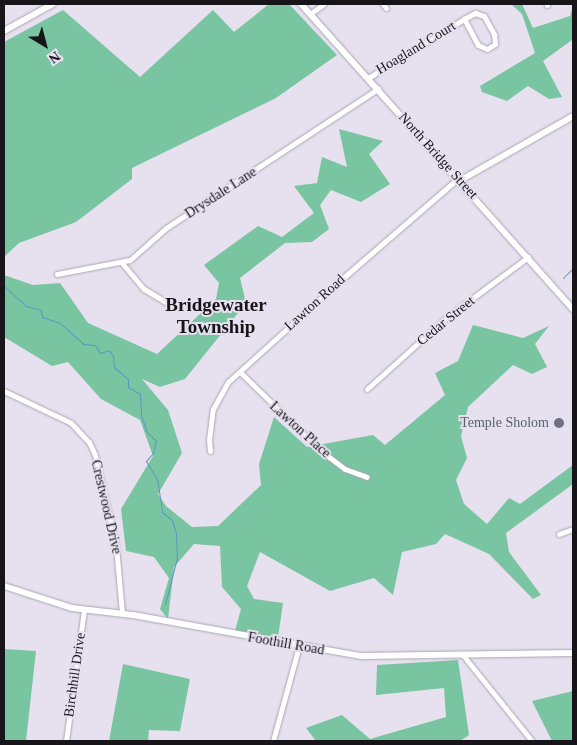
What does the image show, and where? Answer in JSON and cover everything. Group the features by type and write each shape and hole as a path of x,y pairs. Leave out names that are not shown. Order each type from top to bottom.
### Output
{"street":[{"path":"4,31 53,4"},
{"name":"North Bridge Street","path":"301,4 461,180 573,309"},
{"path":"310,14 324,4"},
{"name":"Hoagland Court","path":"368,78 464,19 481,13 494,34 495,44 481,48 464,19"},
{"name":"Drysdale Lane","path":"57,274 122,263 166,228 378,90"},
{"path":"461,180 573,116"},
{"name":"Lawton Road","path":"210,451 208,440 213,409 222,390 452,184 461,180"},
{"name":"Cedar Street","path":"367,389 447,317 528,257"},
{"path":"122,263 144,289 172,306"},
{"name":"Lawton Place","path":"240,372 321,451 345,470 367,477"},
{"name":"Crestwood Drive","path":"4,391 71,423 89,442 95,455 116,546 122,613"},
{"path":"559,534 573,529"},
{"name":"Foothill Road","path":"4,586 60,606 122,613 361,656 573,653"},
{"name":"Birchhill Drive","path":"66,741 84,610"},
{"path":"273,741 299,646"},
{"path":"461,654 532,741"}],"green space":[{"path":"269,4 289,4 337,55 276,98 132,168 132,179 76,222 19,243 4,257 4,42 63,10 140,77 213,10 234,32"},
{"path":"511,4 522,4 533,28 570,16 573,6 573,45 572,40 543,61 562,97 549,99 528,86 507,101 482,92 480,86 535,53 522,14"},
{"path":"339,129 383,141 369,154 390,184 361,202 331,190 320,205 329,229 312,242 285,243 240,278 246,303 185,379 160,387 142,379 168,410 182,453 158,494 166,506 192,527 218,526 261,485 259,464 274,417 307,447 373,435 385,445 445,395 435,373 458,361 473,325 523,338 549,326 535,344 547,367 532,374 513,365 468,407 461,436 467,458 456,480 464,504 487,524 509,498 520,504 573,465 573,484 506,533 509,552 541,595 533,599 489,554 445,534 436,544 402,552 393,595 374,578 330,591 260,552 247,586 254,599 283,603 278,638 235,631 241,609 222,587 220,546 194,544 174,567 168,619 160,609 169,578 154,557 126,551 121,509 153,456 140,420 101,399 68,362 52,366 4,337 4,275 33,285 60,283 88,323 157,354 216,299 219,283 204,265 258,226 282,237 314,213 294,186 317,183 322,157 347,167"},
{"path":"4,649 36,651 26,741 4,741"},
{"path":"458,660 469,735 460,741 316,741 306,728 342,715 370,739 446,717 444,688 376,695 377,665"},
{"path":"123,664 190,679 180,731 149,730 148,741 109,741"},
{"path":"573,691 573,741 552,741 532,701"}],"waterway":[{"path":"563,278 573,268"},
{"path":"4,286 26,306 41,310 42,317 60,323 83,344 95,345 100,353 109,350 113,356 114,367 128,379 128,387 140,394 141,415 147,432 156,441 153,453 146,461 157,479 162,512 172,520 176,533 177,558 165,604"}],"place":[{"name":"Temple Sholom","path":"559,423"}],"district":[{"name":"Bridgewater Township","path":"216,316"}]}
